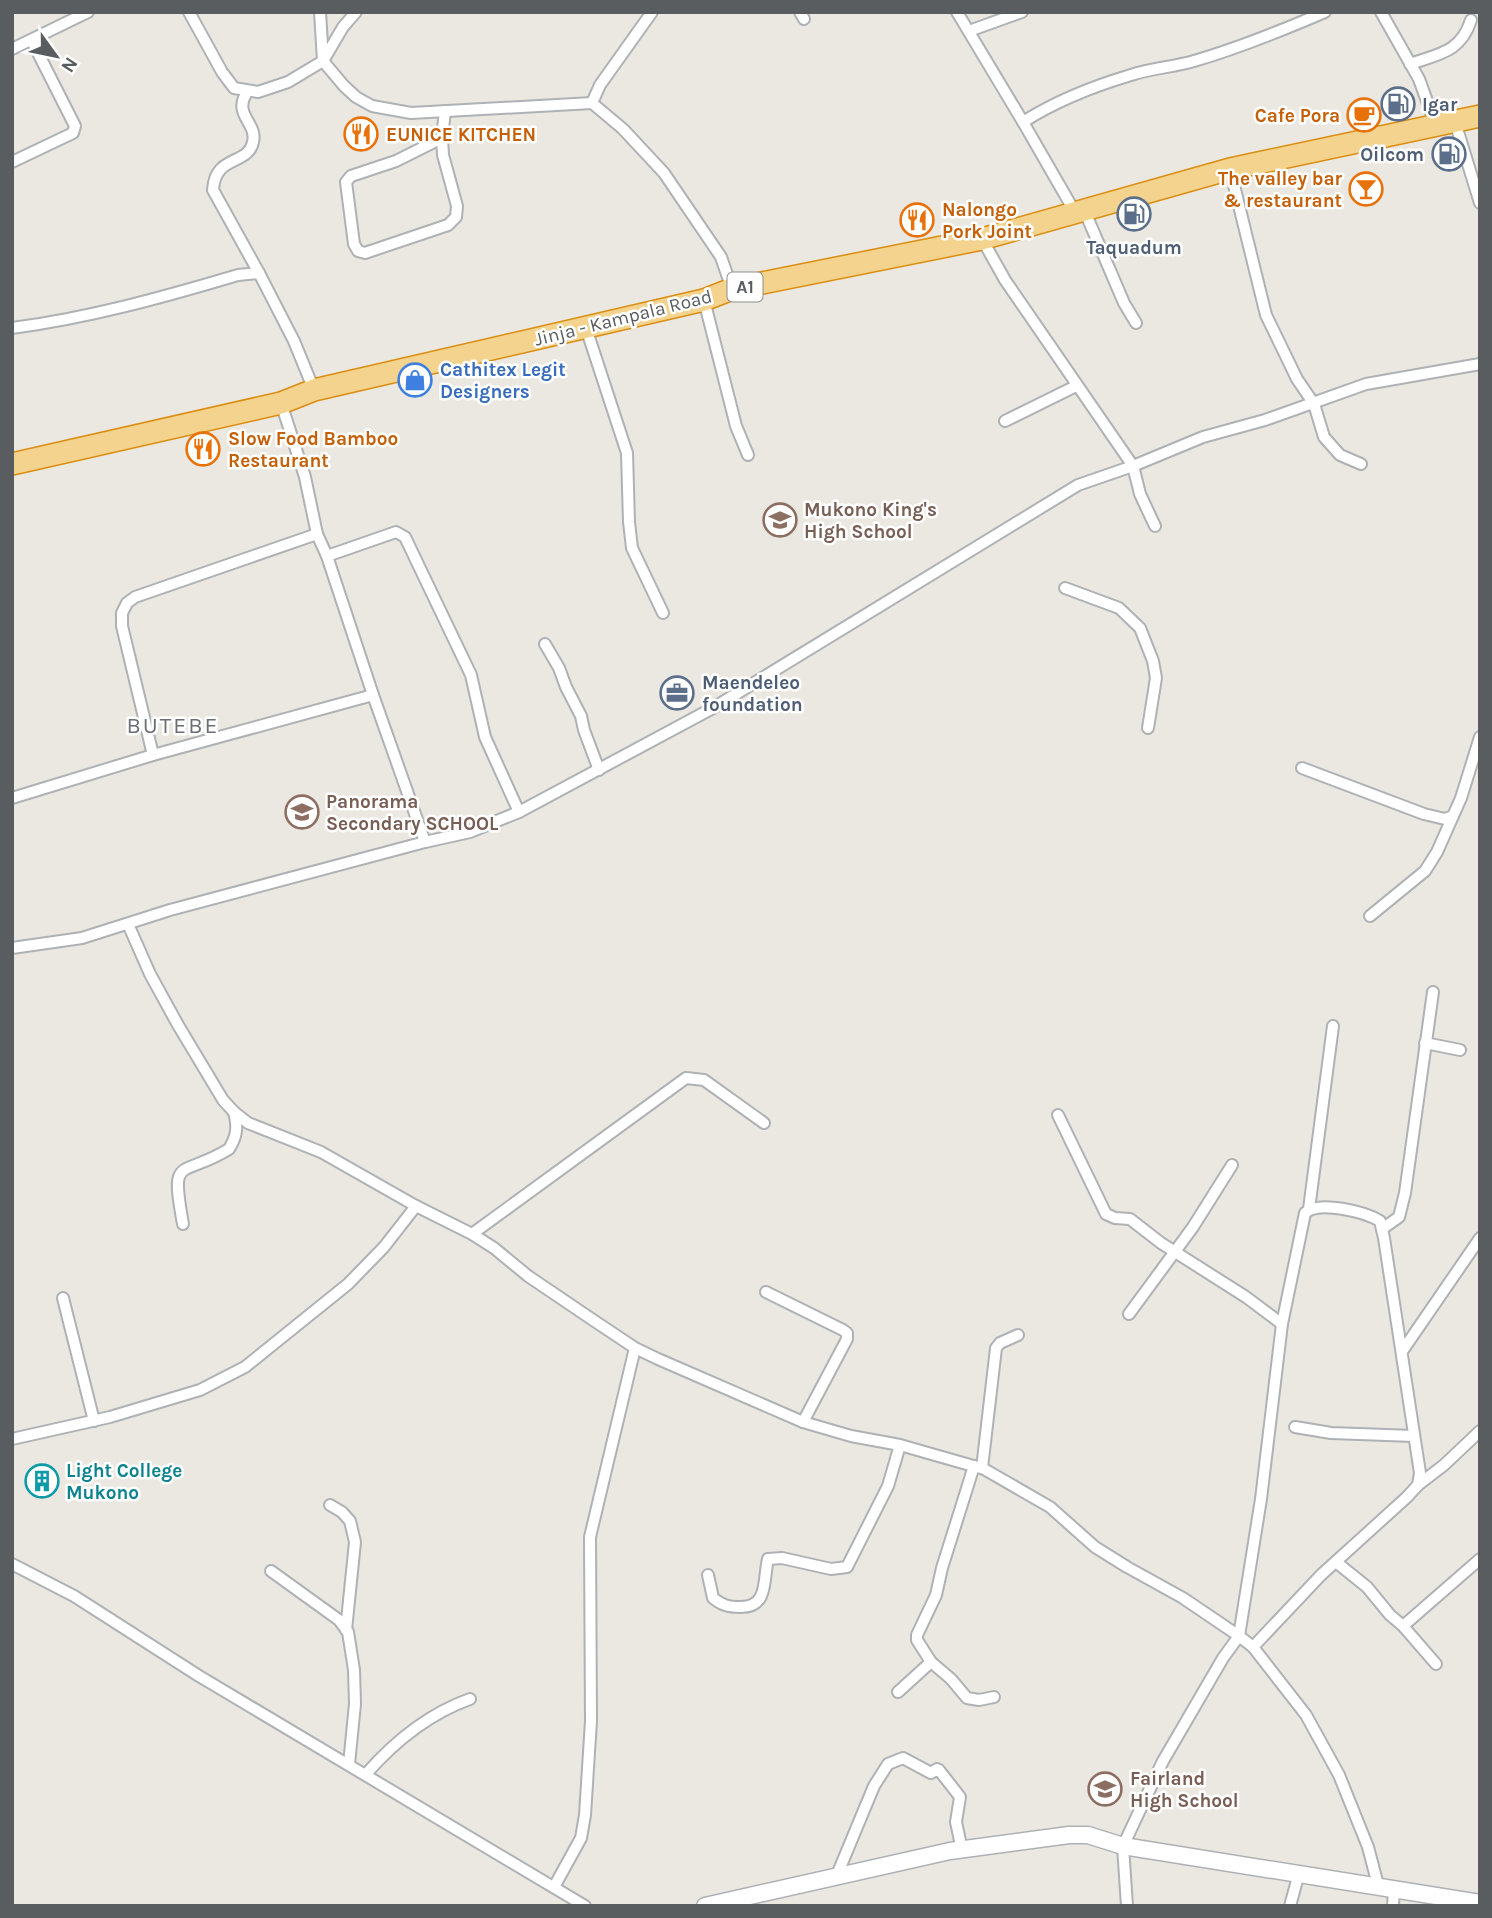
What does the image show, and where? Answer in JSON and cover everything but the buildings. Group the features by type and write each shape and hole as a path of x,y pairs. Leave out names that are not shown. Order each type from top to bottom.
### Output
{"highway":[{"name":"Jinja - Kampala Road","path":"12,464 281,402 314,390 704,300 732,289 982,239 1230,169 1480,116"}],"street":[{"path":"12,49 88,12"},
{"path":"188,12 234,88 258,92 288,82 323,61 342,27 356,12"},
{"path":"320,12 323,61 344,86 372,106 411,113 592,103 623,129 664,173 721,257 732,289"},
{"path":"592,103 600,85 652,12"},
{"path":"957,12 1080,213 1136,323"},
{"path":"969,31 1022,12"},
{"path":"1023,122 1053,104 1080,93 1133,74 1194,61 1283,30 1325,12"},
{"path":"1381,12 1445,125 1480,203"},
{"path":"1410,64 1451,50 1466,35 1471,20"},
{"path":"12,162 73,133 75,126 32,41"},
{"path":"248,91 242,100 241,108 254,138 252,146 246,153 218,170 213,190 283,319 314,390"},
{"path":"442,138 396,161 351,176 346,183 354,244 358,251 365,253 447,225 456,217 457,206 443,155 445,111"},
{"path":"1230,169 1266,315 1297,379 1314,404 1324,437 1340,455 1361,464"},
{"path":"982,239 1005,280 1133,466 1140,494 1155,526"},
{"path":"12,328 106,311 238,275 259,273"},
{"path":"704,300 736,426 748,455"},
{"path":"586,328 627,453 632,548 663,613"},
{"path":"12,948 82,938 128,923 470,832 519,813 713,708 1078,485 1203,437 1314,404 1366,384 1480,364"},
{"path":"1005,421 1076,386"},
{"path":"281,402 305,477 317,534 327,556 425,842"},
{"path":"327,556 396,532 405,537 471,676 485,737 519,813"},
{"path":"153,755 122,626 122,613 128,603 135,597 166,585 317,534"},
{"path":"1065,588 1119,608 1140,628 1153,661 1156,678 1148,728"},
{"path":"545,644 581,716 599,770"},
{"path":"12,799 153,755 373,695"},
{"path":"1370,916 1425,872 1461,798 1480,737"},
{"path":"1302,768 1424,814 1445,818 1452,816"},
{"path":"12,788 26,794"},
{"path":"128,923 150,974 178,1026 223,1100 248,1123 321,1152 416,1206 472,1234 528,1276 635,1348 803,1422 978,1467 1050,1507 1095,1546 1183,1598 1239,1636 1253,1647 1306,1715 1339,1774 1393,1906"},
{"path":"1382,1229 1399,1217 1405,1193 1433,992"},
{"path":"1127,1906 1123,1846 1163,1761 1223,1658 1239,1636 1261,1499 1282,1324 1299,1235 1305,1213 1309,1209 1333,1026"},
{"path":"1425,1043 1460,1050"},
{"path":"472,1234 685,1078 704,1080 724,1097 764,1123"},
{"path":"183,1224 176,1182 178,1174 185,1168 229,1149 236,1135 234,1112"},
{"path":"1058,1115 1106,1214 1130,1219 1282,1324"},
{"path":"1129,1314 1194,1227 1232,1165"},
{"path":"12,1439 94,1421 200,1390 245,1367 348,1284 384,1247 416,1206"},
{"path":"1309,1209 1326,1208 1370,1215 1380,1221 1403,1350 1420,1472 1418,1485"},
{"path":"1403,1350 1480,1238"},
{"path":"766,1292 844,1330 847,1334 836,1361 803,1422"},
{"path":"63,1298 94,1421"},
{"path":"994,1697 979,1700 967,1698 951,1679 931,1662 917,1640 917,1635 936,1595 942,1568 978,1467 996,1348 1000,1343 1018,1335"},
{"path":"554,1887 581,1839 585,1815 591,1721 590,1537 635,1348"},
{"path":"1295,1427 1331,1433 1414,1436"},
{"path":"1253,1647 1303,1593 1480,1431"},
{"path":"708,1575 712,1598 725,1607 748,1607 762,1597 768,1559 782,1558 831,1569 847,1567 888,1486 900,1445"},
{"path":"330,1505 350,1521 355,1542 346,1630 354,1670 355,1704 349,1764"},
{"path":"1403,1626 1480,1559"},
{"path":"1336,1562 1367,1587 1436,1664"},
{"path":"12,1564 74,1596 199,1676 585,1906"},
{"path":"1470,1568 1480,1577"},
{"path":"271,1571 339,1620 346,1630"},
{"path":"898,1692 931,1662"},
{"path":"366,1774 399,1739 421,1724 470,1699"},
{"path":"837,1875 874,1786 888,1764 903,1758 931,1773 939,1770 960,1797 956,1822 962,1850"},
{"path":"705,1906 837,1875 962,1850 1069,1835 1088,1835 1123,1846 1480,1903"},
{"path":"1290,1906 1299,1873"}],"place":[{"name":"Igar","path":"1398,104"},
{"name":"Cafe Pora","path":"1364,115"},
{"name":"EUNICE KITCHEN","path":"361,134"},
{"name":"Oilcom","path":"1449,154"},
{"name":"The valley bar & restaurant","path":"1366,189"},
{"name":"Taquadum","path":"1134,214"},
{"name":"Nalongo Pork Joint","path":"917,220"},
{"name":"Cathitex Legit Designers","path":"415,380"},
{"name":"Slow Food Bamboo Restaurant","path":"203,449"},
{"name":"Mukono King's High School","path":"780,520"},
{"name":"Maendeleo foundation","path":"677,693"},
{"name":"Panorama Secondary SCHOOL","path":"302,812"},
{"name":"Light College Mukono","path":"42,1481"},
{"name":"Fairland High School","path":"1105,1789"}],"district":[{"name":"BUTEBE","path":"173,725"}]}
